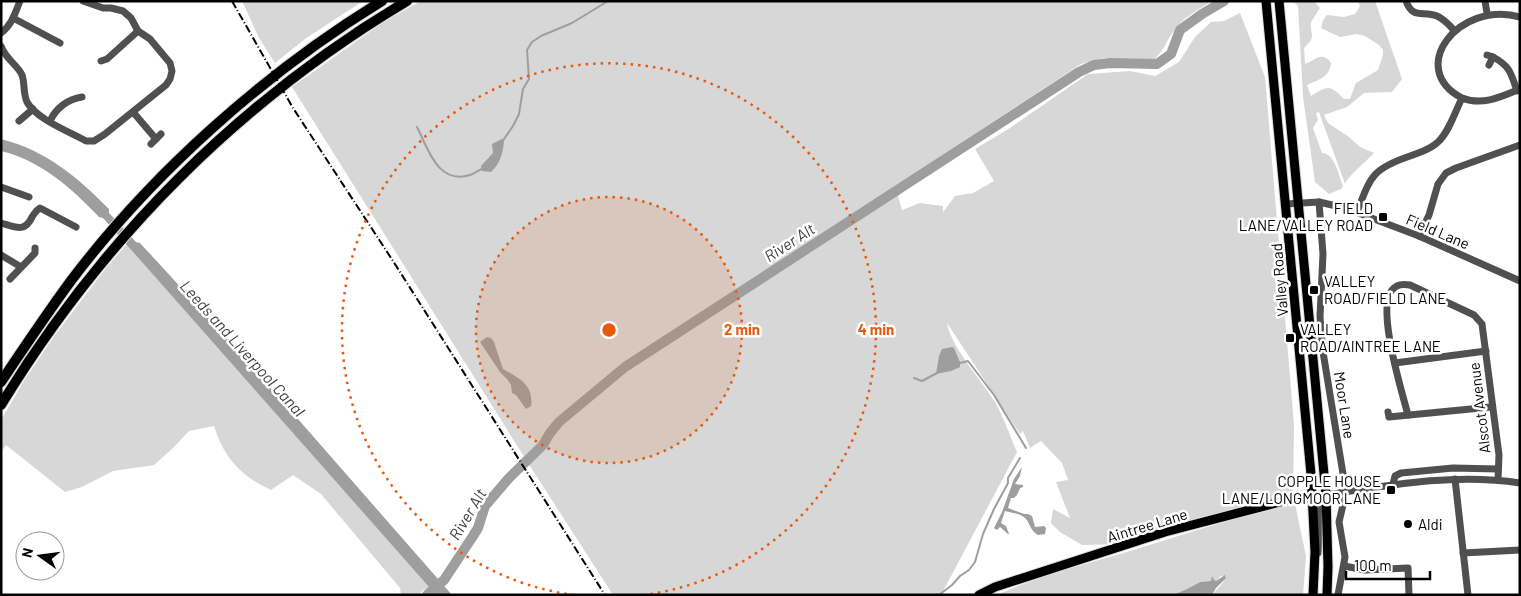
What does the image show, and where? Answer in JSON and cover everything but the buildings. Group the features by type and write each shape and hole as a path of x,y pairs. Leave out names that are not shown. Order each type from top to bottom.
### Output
{"highway":[{"path":"1,382 71,281 106,238 128,212 195,144 268,81 382,1"},
{"path":"1,405 74,297 116,246 169,187 205,152 276,91 375,20 407,1"}],"main road":[{"name":"Valley Road","path":"1266,1 1312,497 1315,573 1313,595"},
{"name":"Valley Road","path":"1279,1 1326,495 1328,567 1326,595"},
{"name":"Aintree Lane","path":"979,595 1004,584 1165,532 1265,506 1326,495"}],"street":[{"path":"1,33 7,28 13,18 20,1"},
{"path":"1,46 7,58 22,76 27,102 33,109 86,142 94,141 166,85 172,71 170,62 150,39 138,31 131,18 124,11 103,8 83,1"},
{"path":"1406,1 1413,12 1437,16 1445,20 1453,29"},
{"path":"1484,1 1487,13"},
{"path":"1489,65 1490,56 1509,68 1518,90 1486,101 1476,102 1462,98 1447,87 1440,71 1441,50 1445,40 1453,29 1466,20 1487,13 1503,12 1520,17"},
{"path":"13,18 56,42 49,48"},
{"path":"111,66 104,60 138,31"},
{"path":"1431,73 1440,71"},
{"path":"50,121 72,94 82,97"},
{"path":"1357,212 1369,181 1374,175 1389,164 1437,144 1462,98"},
{"path":"19,121 33,109"},
{"path":"133,112 156,139"},
{"path":"1419,236 1429,215 1438,184 1446,173 1520,145"},
{"path":"1,187 29,197"},
{"name":"Field Lane","path":"1286,204 1319,202 1357,212 1419,236 1520,281"},
{"name":"Moor Lane","path":"1319,202 1323,254 1320,317 1323,352 1343,492 1343,505 1339,522 1345,554 1338,595"},
{"path":"1,223 19,228 24,227 29,224 35,211 40,208 76,227"},
{"path":"10,279 35,253 35,248"},
{"path":"1,254 21,267"},
{"name":"Alscot Avenue","path":"1408,415 1388,334 1388,296 1392,290 1402,284 1410,285 1474,315 1482,324 1498,455 1498,480"},
{"path":"1395,363 1486,351"},
{"path":"1388,412 1389,417 1491,407"},
{"path":"1393,484 1395,476 1400,473 1453,468 1498,469"},
{"path":"1315,573 1320,540 1318,505 1321,498 1326,495 1393,484 1455,479 1498,480 1520,483"},
{"path":"1455,479 1468,595"},
{"path":"1464,553 1520,550"},
{"path":"1344,566 1365,570 1408,568 1409,595"}],"shaded area":[{"path":"242,1 363,1 305,39 275,63 259,38"},
{"path":"421,1 1212,1 1191,14 1178,26 1153,61 1104,58 1081,64 895,186 902,210 920,203 943,206 943,212 955,196 973,193 994,181 975,149 1010,128 1088,74 1130,71 1155,76 1179,62 1195,37 1211,22 1224,21 1240,13 1265,77 1294,425 1293,495 1197,518 1120,544 1082,545 1060,532 1051,523 1053,509 1070,518 1056,482 1068,480 1062,463 1041,441 1030,448 1023,431 1020,434 947,323 954,343 995,402 1017,452 941,595 613,595 292,87 385,21"},
{"path":"1293,1 1314,1 1320,8 1311,22 1312,38 1304,48 1305,64 1318,57 1324,57 1331,63 1326,75 1307,85 1311,96 1328,88 1344,99 1350,99 1356,83 1378,70 1383,55 1383,50 1379,45 1365,36 1357,34 1340,37 1321,28 1323,20 1327,15 1344,17 1355,14 1360,6 1358,1 1375,1 1402,79 1392,92 1364,93 1347,107 1324,115 1328,123 1360,147 1374,153 1353,173 1345,184 1319,112 1316,113 1318,120 1313,128 1322,153 1326,154 1333,161 1343,186 1341,189 1329,194 1315,182 1303,97 1298,6"},
{"path":"1,139 33,150 60,166 109,209 109,213 136,242 140,243 220,330 452,595 436,595 103,218 99,217 78,196 43,169 30,161 1,151"},
{"path":"502,139 504,141 503,150 497,165 491,172 482,171 481,166 493,153 492,144"},
{"path":"127,244 436,595 430,595 424,589 419,595 401,595 400,588 321,494 293,475 271,490 260,485 235,465 223,448 214,426 189,431 154,465 113,471 82,487 65,492 6,445 1,452 1,420 25,379 55,335 106,268"},
{"path":"487,337 491,338 494,342 503,369 520,379 528,387 531,406 526,409 516,395 512,393 511,385 480,342"},
{"path":"952,347 960,362 960,367 936,374 942,349"},
{"path":"1022,467 1020,476 1015,484 1023,485 1023,487 1020,488 1014,498 1011,498 1008,508 1032,516 1035,527 1044,526 1046,528 1045,534 1038,535 1024,517 1005,511 1001,523 1006,526 1009,534 1000,527 997,530 994,528 1014,479"},
{"path":"1295,504 1306,556 1303,595 1212,595 1226,576 1221,576 1216,581 1200,582 1173,595 999,594 1064,570 1233,520"},
{"path":"1225,575 1226,578 1212,595 1173,595 1200,582 1211,581 1212,576 1216,581"}],"waterway":[{"path":"502,142 519,114 523,89 529,79 527,50 532,42 541,36 572,23 608,1"},
{"name":"River Alt","path":"427,595 444,580 478,528 485,506 509,478 543,445 559,422 625,367 1079,72 1094,65 1110,63 1157,64 1171,54 1180,30 1224,1"},
{"path":"417,127 435,163 449,175 459,177 470,175 484,168"},
{"path":"960,363 968,361 994,395 1026,448"},
{"path":"914,378 922,381 937,373"},
{"path":"939,595 969,570 975,562 983,534 1008,483 1008,478 1020,458"}],"railway":[{"path":"232,1 293,108 393,261 605,595"}],"place":[{"name":"FIELD LANE/VALLEY ROAD","path":"1383,217"},
{"name":"VALLEY ROAD/FIELD LANE","path":"1314,290"},
{"name":"VALLEY ROAD/AINTREE LANE","path":"1290,338"},
{"name":"COPPLE HOUSE LANE/LONGMOOR LANE","path":"1391,490"},
{"name":"Aldi","path":"1408,524"}],"water label":[{"name":"Leeds and Liverpool Canal","path":"243,348"}]}
